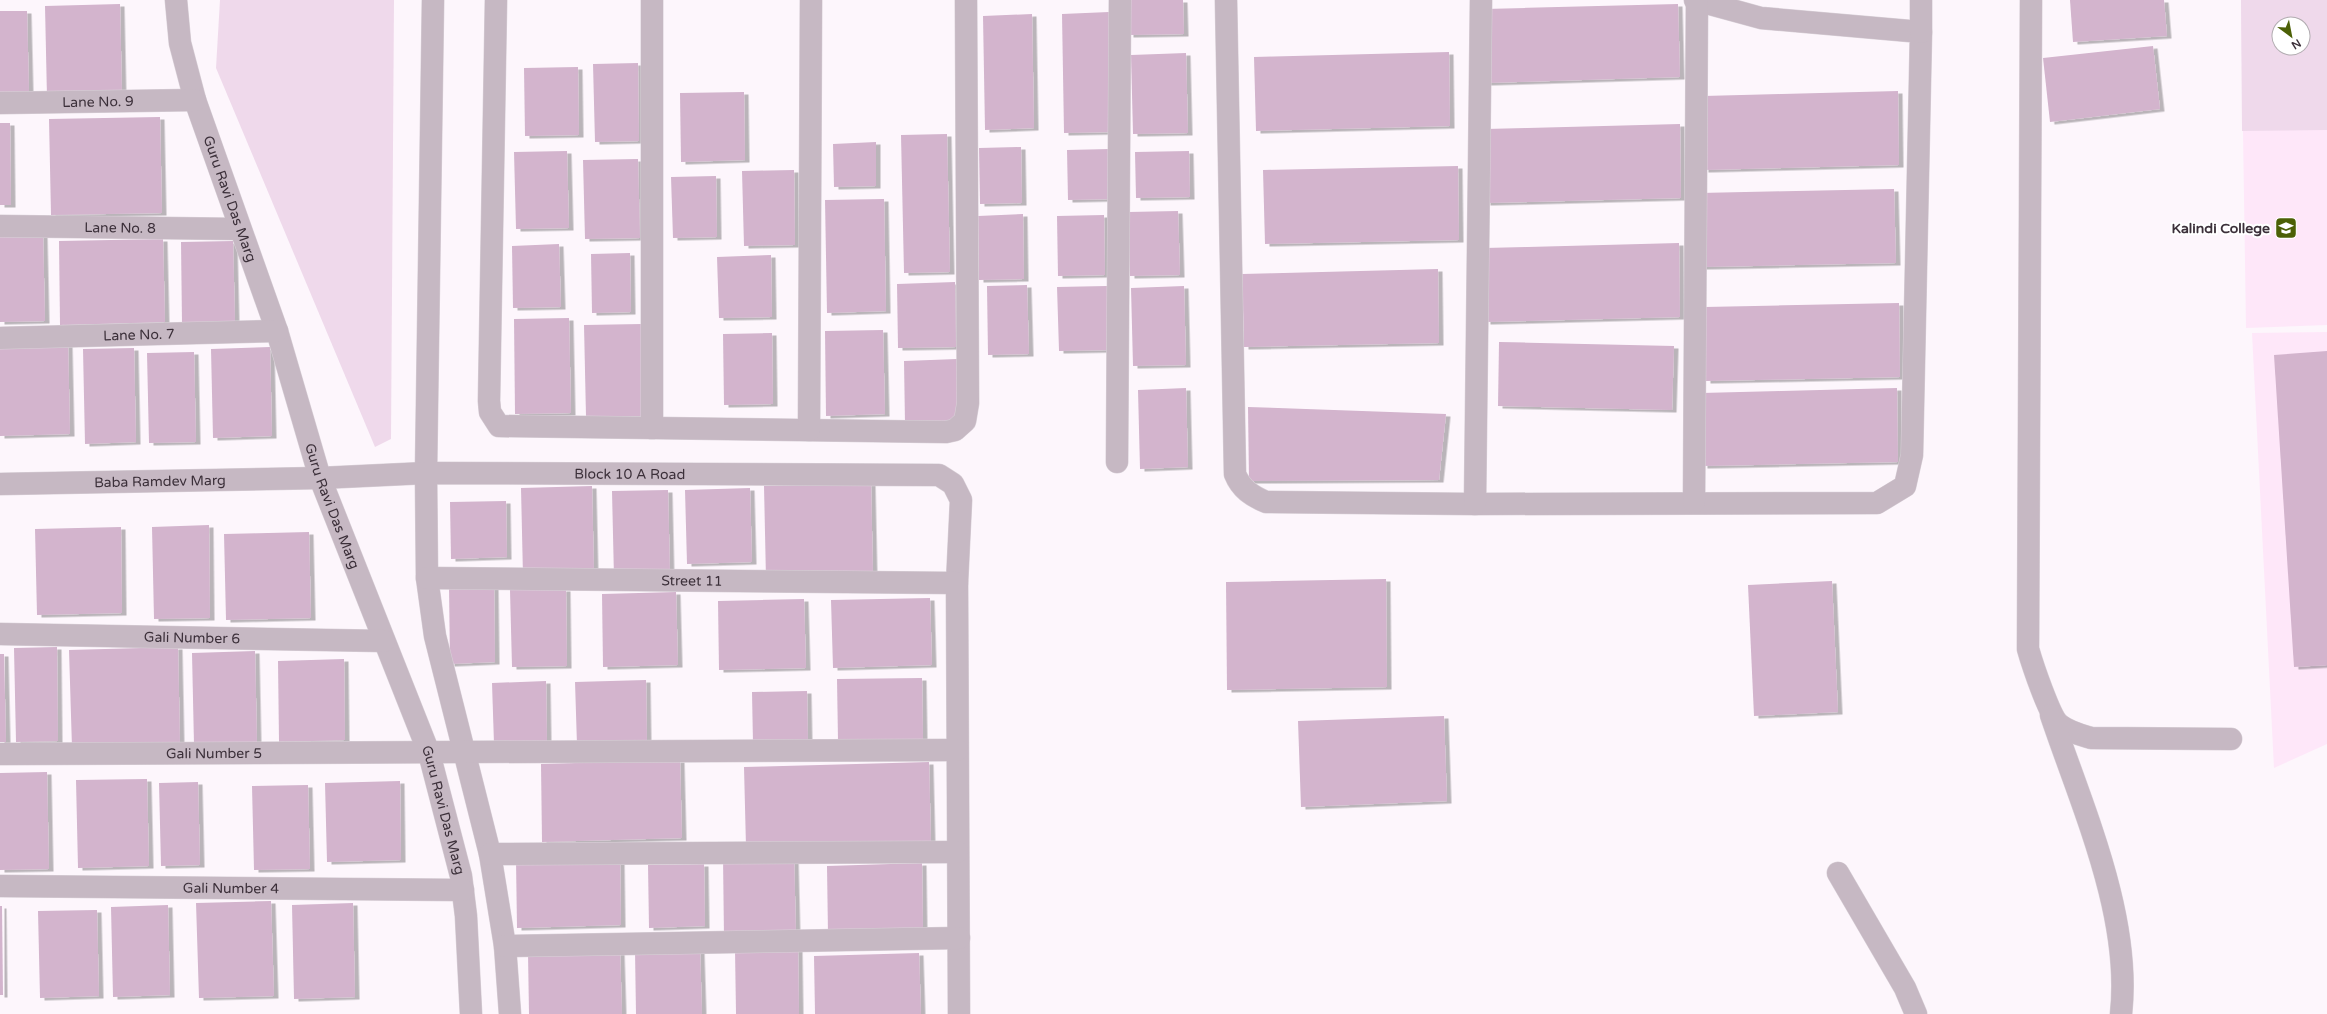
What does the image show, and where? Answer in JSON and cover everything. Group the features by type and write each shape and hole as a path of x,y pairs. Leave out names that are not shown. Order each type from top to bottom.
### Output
{"street":[{"name":"Guru Ravi Das Marg","path":"176,0 180,43 195,100 277,332 320,478 428,753 453,841 463,890 471,1014"},
{"path":"433,0 426,472 427,578 435,636 490,854 506,946 510,1014"},
{"path":"496,0 490,412 499,426 946,432 955,430 965,421 968,403 966,0"},
{"path":"652,0 652,428"},
{"path":"809,430 811,0"},
{"path":"1117,462 1120,0"},
{"path":"1226,0 1235,474 1239,484 1252,496 1266,502 1475,504 1694,502 1878,503 1905,486 1912,455 1922,0"},
{"path":"1475,504 1481,0"},
{"path":"1694,502 1696,0 1761,18 1921,32"},
{"path":"2030,0 2028,649 2104,871 2119,928 2123,997 2121,1014"},
{"name":"Lane No. 9","path":"0,104 195,100"},
{"name":"Lane No. 8","path":"0,226 240,230"},
{"name":"Lane No. 7","path":"0,338 277,332"},
{"name":"Block 10 A Road","path":"320,478 426,472 939,475 953,484 961,500 957,583"},
{"name":"Baba Ramdev Marg","path":"0,484 320,478"},
{"name":"Street 11","path":"427,578 957,583"},
{"path":"957,583 959,1014"},
{"name":"Gali Number 6","path":"0,634 384,641"},
{"path":"2044,695 2058,724 2091,738 2231,739"},
{"name":"Gali Number 5","path":"0,754 957,750"},
{"path":"490,854 958,852"},
{"path":"1838,873 1905,988 1916,1014"},
{"name":"Gali Number 4","path":"0,886 463,890"},
{"path":"506,946 959,938"}],"shaded area":[{"path":"220,0 394,0 391,439 375,447 216,68"},
{"name":"Kalindi College","path":"2241,0 2327,0 2327,325 2246,328"},
{"path":"2241,0 2327,0 2327,130 2242,131"},
{"path":"2327,332 2327,744 2274,768 2252,333"}],"building":[{"path":"1129,0 1183,0 1184,34 1129,35"},
{"path":"2070,0 2164,0 2167,36 2073,42"},
{"path":"120,4 122,96 47,98 45,6"},
{"path":"1678,4 1680,77 1485,83 1484,9"},
{"path":"0,11 27,11 29,92 0,92"},
{"path":"1109,12 1112,132 1064,133 1062,14"},
{"path":"1032,14 1034,128 985,130 983,16"},
{"path":"2153,46 2160,109 2050,122 2043,58"},
{"path":"1449,52 1450,126 1256,131 1254,57"},
{"path":"1186,53 1188,133 1133,134 1131,55"},
{"path":"638,63 639,141 595,142 593,64"},
{"path":"578,67 579,135 525,136 524,68"},
{"path":"1898,91 1899,165 1704,170 1703,96"},
{"path":"744,92 745,160 681,162 680,93"},
{"path":"160,117 162,213 51,215 49,119"},
{"path":"0,123 10,123 11,205 0,205"},
{"path":"1680,124 1681,198 1486,203 1485,129"},
{"path":"947,134 950,272 904,273 901,135"},
{"path":"876,142 876,186 834,187 833,144"},
{"path":"1021,147 1022,203 980,204 979,148"},
{"path":"1110,149 1111,199 1068,200 1067,150"},
{"path":"567,151 569,228 516,229 514,152"},
{"path":"1189,151 1190,197 1136,198 1135,152"},
{"path":"638,159 640,238 585,239 583,160"},
{"path":"1458,166 1459,240 1265,244 1263,170"},
{"path":"794,170 795,245 744,246 742,171"},
{"path":"716,176 717,237 673,238 671,177"},
{"path":"1894,189 1896,263 1701,267 1699,193"},
{"path":"884,199 886,311 827,313 825,200"},
{"path":"1178,211 1180,275 1130,276 1128,212"},
{"path":"1023,214 1024,279 979,280 978,216"},
{"path":"1104,215 1105,275 1058,276 1057,216"},
{"path":"43,233 45,321 0,322 0,234"},
{"path":"163,239 165,322 60,325 59,241"},
{"path":"233,241 235,321 182,323 181,242"},
{"path":"1679,243 1680,317 1486,322 1484,248"},
{"path":"559,244 561,307 513,308 512,246"},
{"path":"630,253 631,312 592,313 591,254"},
{"path":"771,255 772,317 719,318 717,257"},
{"path":"1438,269 1439,343 1244,347 1242,274"},
{"path":"955,282 956,347 898,348 897,284"},
{"path":"1027,285 1029,354 988,355 987,286"},
{"path":"1107,286 1109,350 1059,351 1057,287"},
{"path":"1184,286 1186,365 1133,366 1131,288"},
{"path":"1899,303 1900,377 1706,381 1704,307"},
{"path":"569,318 571,413 515,414 514,319"},
{"path":"642,324 643,416 586,417 584,325"},
{"path":"883,330 885,414 826,416 825,331"},
{"path":"772,333 773,404 724,405 723,334"},
{"path":"68,342 70,434 0,436 0,344"},
{"path":"1499,342 1674,346 1672,410 1498,406"},
{"path":"270,347 272,436 213,438 211,349"},
{"path":"134,348 136,442 85,444 83,349"},
{"path":"2327,351 2327,665 2294,667 2274,355"},
{"path":"194,352 196,442 149,443 147,353"},
{"path":"957,359 958,422 905,424 904,361"},
{"path":"1186,388 1188,467 1140,469 1138,390"},
{"path":"1897,388 1898,462 1703,466 1701,393"},
{"path":"1248,407 1446,414 1439,480 1249,481"},
{"path":"871,483 873,576 766,579 764,486"},
{"path":"592,486 594,574 523,576 521,488"},
{"path":"750,488 752,562 687,564 685,490"},
{"path":"668,490 670,576 614,578 612,491"},
{"path":"506,501 507,557 451,559 450,502"},
{"path":"209,525 210,618 154,619 152,527"},
{"path":"121,527 122,613 37,615 35,529"},
{"path":"309,532 311,618 226,620 224,534"},
{"path":"1386,579 1387,687 1227,690 1226,582"},
{"path":"1832,581 1838,712 1754,716 1748,585"},
{"path":"494,583 495,662 450,664 449,585"},
{"path":"566,589 567,666 512,667 510,590"},
{"path":"676,592 678,665 603,667 602,594"},
{"path":"930,598 932,665 833,668 831,600"},
{"path":"804,599 806,668 719,670 718,601"},
{"path":"57,647 58,741 16,742 14,648"},
{"path":"178,647 180,745 72,748 69,650"},
{"path":"255,651 257,744 194,745 192,653"},
{"path":"0,654 4,654 6,742 0,742"},
{"path":"344,659 345,740 279,742 278,661"},
{"path":"922,678 923,739 838,741 837,679"},
{"path":"646,680 647,744 577,746 575,682"},
{"path":"546,681 547,742 494,744 492,683"},
{"path":"807,691 808,743 753,744 752,692"},
{"path":"1444,716 1447,801 1301,807 1298,721"},
{"path":"680,760 682,838 542,842 541,764"},
{"path":"929,762 931,843 746,847 744,767"},
{"path":"47,772 49,869 0,870 0,773"},
{"path":"147,779 149,866 78,868 76,780"},
{"path":"400,781 401,860 327,862 325,783"},
{"path":"198,782 200,865 161,866 159,783"},
{"path":"308,785 310,869 254,870 252,786"},
{"path":"794,855 796,936 724,938 723,857"},
{"path":"620,857 621,925 517,928 516,860"},
{"path":"922,863 923,932 828,935 827,866"},
{"path":"704,864 705,926 649,928 648,865"},
{"path":"271,901 274,996 199,998 196,903"},
{"path":"353,903 355,997 294,999 292,905"},
{"path":"168,905 170,995 113,997 111,907"},
{"path":"0,906 2,906 3,995 0,995"},
{"path":"97,910 99,996 40,998 38,911"},
{"path":"798,948 799,1014 736,1014 735,949"},
{"path":"620,950 622,1014 529,1014 528,953"},
{"path":"700,950 702,1014 636,1014 635,951"},
{"path":"919,953 921,1014 815,1014 814,956"}],"place":[{"name":"Kalindi College","path":"2286,228"}]}
